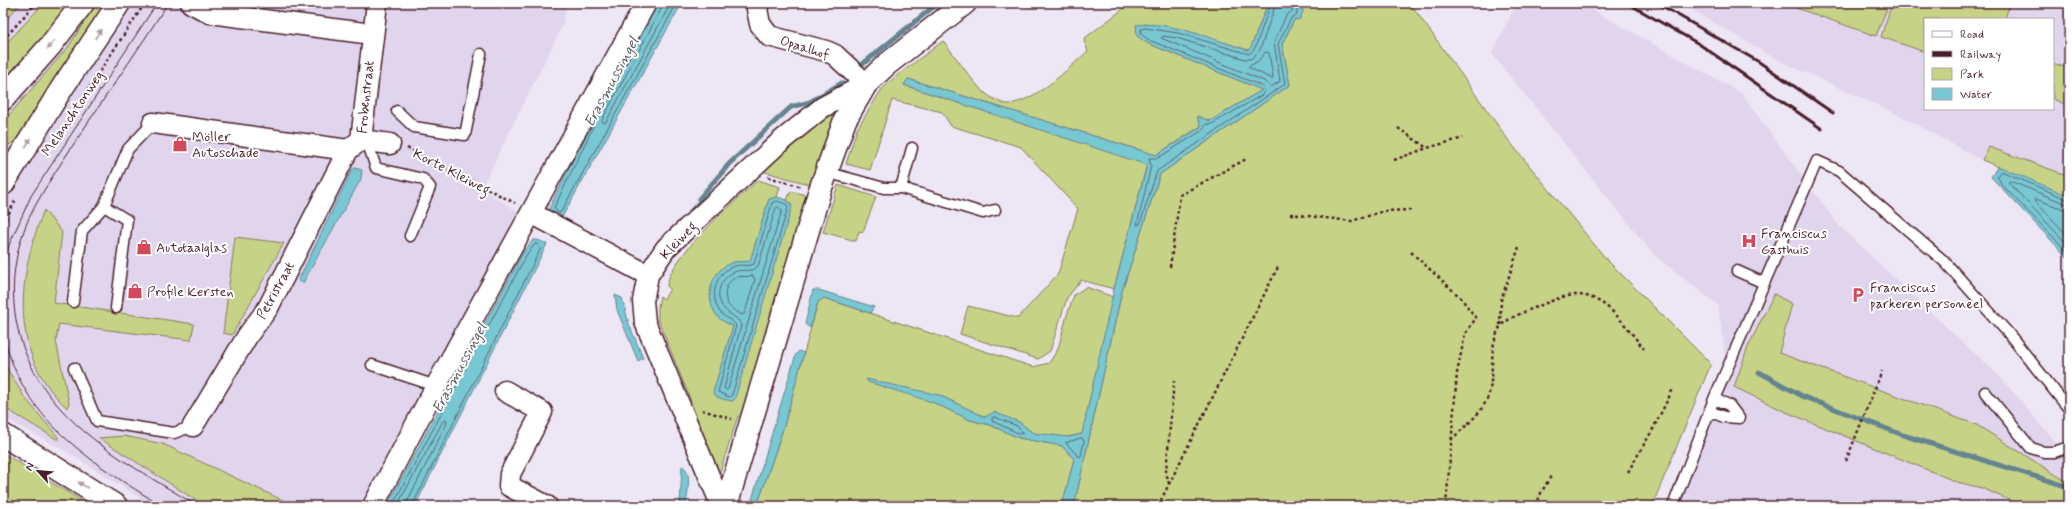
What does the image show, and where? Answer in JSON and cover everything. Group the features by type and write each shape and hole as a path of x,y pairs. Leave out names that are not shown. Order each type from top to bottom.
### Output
{"street":[{"path":"3,99 50,46 83,3"},
{"name":"Melanchtonweg","path":"8,182 62,88 119,3"},
{"path":"191,3 210,13 372,34"},
{"name":"Frobenstraat","path":"154,123 359,144 377,3"},
{"path":"373,506 436,386 524,209 646,3"},
{"name":"Opaalhof","path":"758,3 757,9 760,24 769,36 826,51 835,55 866,84"},
{"name":"Kleiweg","path":"866,84 823,107 781,141 748,170 666,248 648,275 643,301 645,322 717,495 727,504 819,193 844,120 866,84 886,65 965,3"},
{"path":"359,144 390,144"},
{"name":"Petristraat","path":"193,426 248,335 268,308 359,144"},
{"path":"524,209 648,275"},
{"path":"505,391 542,412 510,474 509,486 547,506"},
{"path":"3,436 116,506"}],"lane":[{"path":"397,111 414,127 465,135 481,54"},
{"path":"73,302 82,231 104,206 128,149 154,123"},
{"path":"359,144 376,168 423,179 430,187 410,236"},
{"path":"901,188 912,148"},
{"path":"1673,506 1714,399 1817,161 1839,171 1945,262 2009,334 2069,409"},
{"path":"826,172 884,188 901,188 983,213 995,210"},
{"path":"104,206 127,220 116,308"},
{"path":"1737,271 1764,283"},
{"path":"372,365 436,386"},
{"path":"74,368 97,421 174,433 193,426"},
{"path":"1984,392 2031,448 2044,452 2054,452 2069,447"},
{"path":"1709,411 1724,416 1739,418 1729,405 1714,399"}],"path":[{"path":"3,40 36,3"},
{"name":"Melanchtonweg","path":"66,122 145,3"},
{"path":"1398,128 1427,148"},
{"path":"1394,160 1427,148 1463,138"},
{"name":"Korte Kleiweg","path":"390,144 409,148 524,209"},
{"path":"1170,267 1180,195 1248,158"},
{"path":"748,170 819,193"},
{"path":"3,225 8,182"},
{"path":"1290,214 1352,221 1384,211 1411,210"},
{"path":"1451,440 1480,410 1488,397 1493,346 1500,326 1501,300 1519,247"},
{"path":"1411,252 1461,298 1476,318 1465,334 1457,373 1446,506"},
{"path":"1158,506 1279,266"},
{"path":"1500,326 1525,311 1556,300 1574,295 1588,296 1598,299 1614,314 1644,349"},
{"path":"1846,461 1882,371"},
{"path":"1169,485 1166,472 1174,381"},
{"path":"1628,472 1653,429 1673,389"},
{"path":"679,404 751,424"},
{"path":"1536,506 1541,493 1551,476"}],"shaded area":[{"path":"3,3 566,3 564,22 481,189 522,214 367,506 153,506 67,452 3,417"},
{"name":"Franciscus Gasthuis","path":"1517,3 1580,3 1741,93 1839,226 2001,378 2069,458 2069,506 1675,506 1728,374 1718,305 1654,255 1492,54"},
{"path":"1680,3 2069,3 2069,176 1989,148 1982,160 1897,114 1780,61"}],"green space":[{"path":"3,3 21,3 3,23"},
{"path":"44,3 76,3 3,80 3,47"},
{"path":"96,3 111,3 14,142 5,147 3,146 3,122 69,46"},
{"path":"1131,3 1268,3 1251,47 1248,50 1179,29 1144,24 1147,43 1262,90 1210,121 1197,116 1201,126 1156,155 908,79 904,85 1147,164 1114,289 1081,280 1067,298 1050,351 1038,359 960,334 968,306 1018,318 1058,274 1078,209 1021,147 951,126 942,112 892,100 870,170 846,164 857,129 882,89 894,78 943,41 985,93 1005,104 1017,102 1039,92 1071,67 1088,51 1084,41 1085,38"},
{"path":"1303,3 1410,3 1509,141 1607,260 1711,364 1652,506 1074,506 1122,291 1160,174 1290,85 1282,44"},
{"path":"1782,3 1889,3 1876,36"},
{"path":"1892,3 2010,3 2005,18 1924,18 1924,52 1881,37"},
{"path":"2054,63 2069,69 2069,106 2054,99"},
{"path":"840,111 827,138 812,185 762,171 825,119"},
{"path":"1989,147 2069,176 2069,197 1982,160"},
{"path":"758,180 780,187 777,197 769,199 750,262 734,262 723,321 733,326 713,393 717,397 733,401 791,203 787,200 791,191 810,196 744,417 738,416 719,475 690,413 691,401 658,319 658,307 660,296 664,299 670,289 667,286 671,274 679,260 705,230"},
{"path":"838,185 876,197 863,232 859,231 856,241 823,232"},
{"path":"44,210 62,232 54,303 194,324 191,340 59,324 56,341 69,403 67,408 49,388 35,365 28,343 24,321 23,298 26,275 36,231"},
{"path":"235,237 284,243 232,335 223,333"},
{"path":"1086,287 1113,297 1082,434 1068,437 1033,433 1019,422 985,417 939,395 932,402 970,420 990,425 1019,438 1062,446 1074,459 1062,506 757,506 784,426 818,302 824,298 1033,367 1049,363 1058,349 1074,295"},
{"path":"1774,294 1792,304 1779,353 1977,425 2069,483 2069,506 2022,506 1982,488 1957,482 1786,412 1734,387 1748,347"},
{"path":"3,362 25,398 58,437 58,440 3,407"},
{"path":"124,436 163,444 295,506 205,506 99,438"},
{"path":"3,453 90,506 3,506"}],"water":[{"path":"654,3 682,3 561,219 549,212 549,209 604,96"},
{"path":"1268,3 1301,3 1303,11 1300,19 1294,20 1282,44 1290,85 1160,174 1122,291 1074,506 1062,506 1074,459 1062,446 1019,438 990,425 970,420 932,402 868,382 866,379 939,395 985,417 994,412 1019,422 1033,433 1068,437 1082,434 1114,289 1147,165 904,85 908,79 1156,155 1201,127 1197,116 1210,121 1262,90 1147,43 1137,36 1136,25 1149,24 1177,28 1248,50 1251,47"},
{"path":"1998,166 2069,196 2069,259 1991,177"},
{"path":"355,168 362,170 361,179 303,283 298,281 352,170"},
{"path":"777,197 787,200 792,206 735,398 733,401 725,400 717,397 713,393 733,326 720,319 713,309 710,292 712,284 720,270 727,265 737,262 750,261 769,199"},
{"path":"533,240 538,240 547,244 415,506 387,506 524,251"},
{"path":"813,290 819,290 874,307 870,313 824,298 818,302 810,328 805,324"},
{"path":"615,295 622,298 629,324 643,358 638,361 617,310"},
{"path":"799,351 804,353 784,426 757,506 750,506 796,354"},
{"path":"682,466 687,473 688,478 686,506 680,506"}],"waterway":[{"path":"859,67 938,3"},
{"path":"692,210 700,202 699,199 730,163 791,107 810,102 842,83"},
{"path":"1759,372 1804,397 1903,435 2069,487"}],"tram line":[{"path":"3,272 9,245 31,196 157,3"},
{"path":"168,3 64,159 35,206 20,243 15,268 13,293 16,318 22,343 31,366 44,388 61,409 76,424 108,450 197,506"},
{"path":"3,329 11,360 24,388 41,413 84,454 162,506"}],"railway":[{"path":"1627,3 1699,44 1822,129"},
{"path":"1657,3 1759,62 1833,113"}],"place":[{"name":"Möller Autoschade","path":"180,144"},
{"name":"Franciscus Gasthuis","path":"1749,241"},
{"name":"Autotaalglas","path":"144,247"},
{"name":"Profile Kersten","path":"135,291"},
{"name":"Franciscus parkeren personeel","path":"1858,295"}],"water label":[{"name":"Erasmussingel","path":"611,82"},
{"name":"Erasmussingel","path":"459,368"}]}
